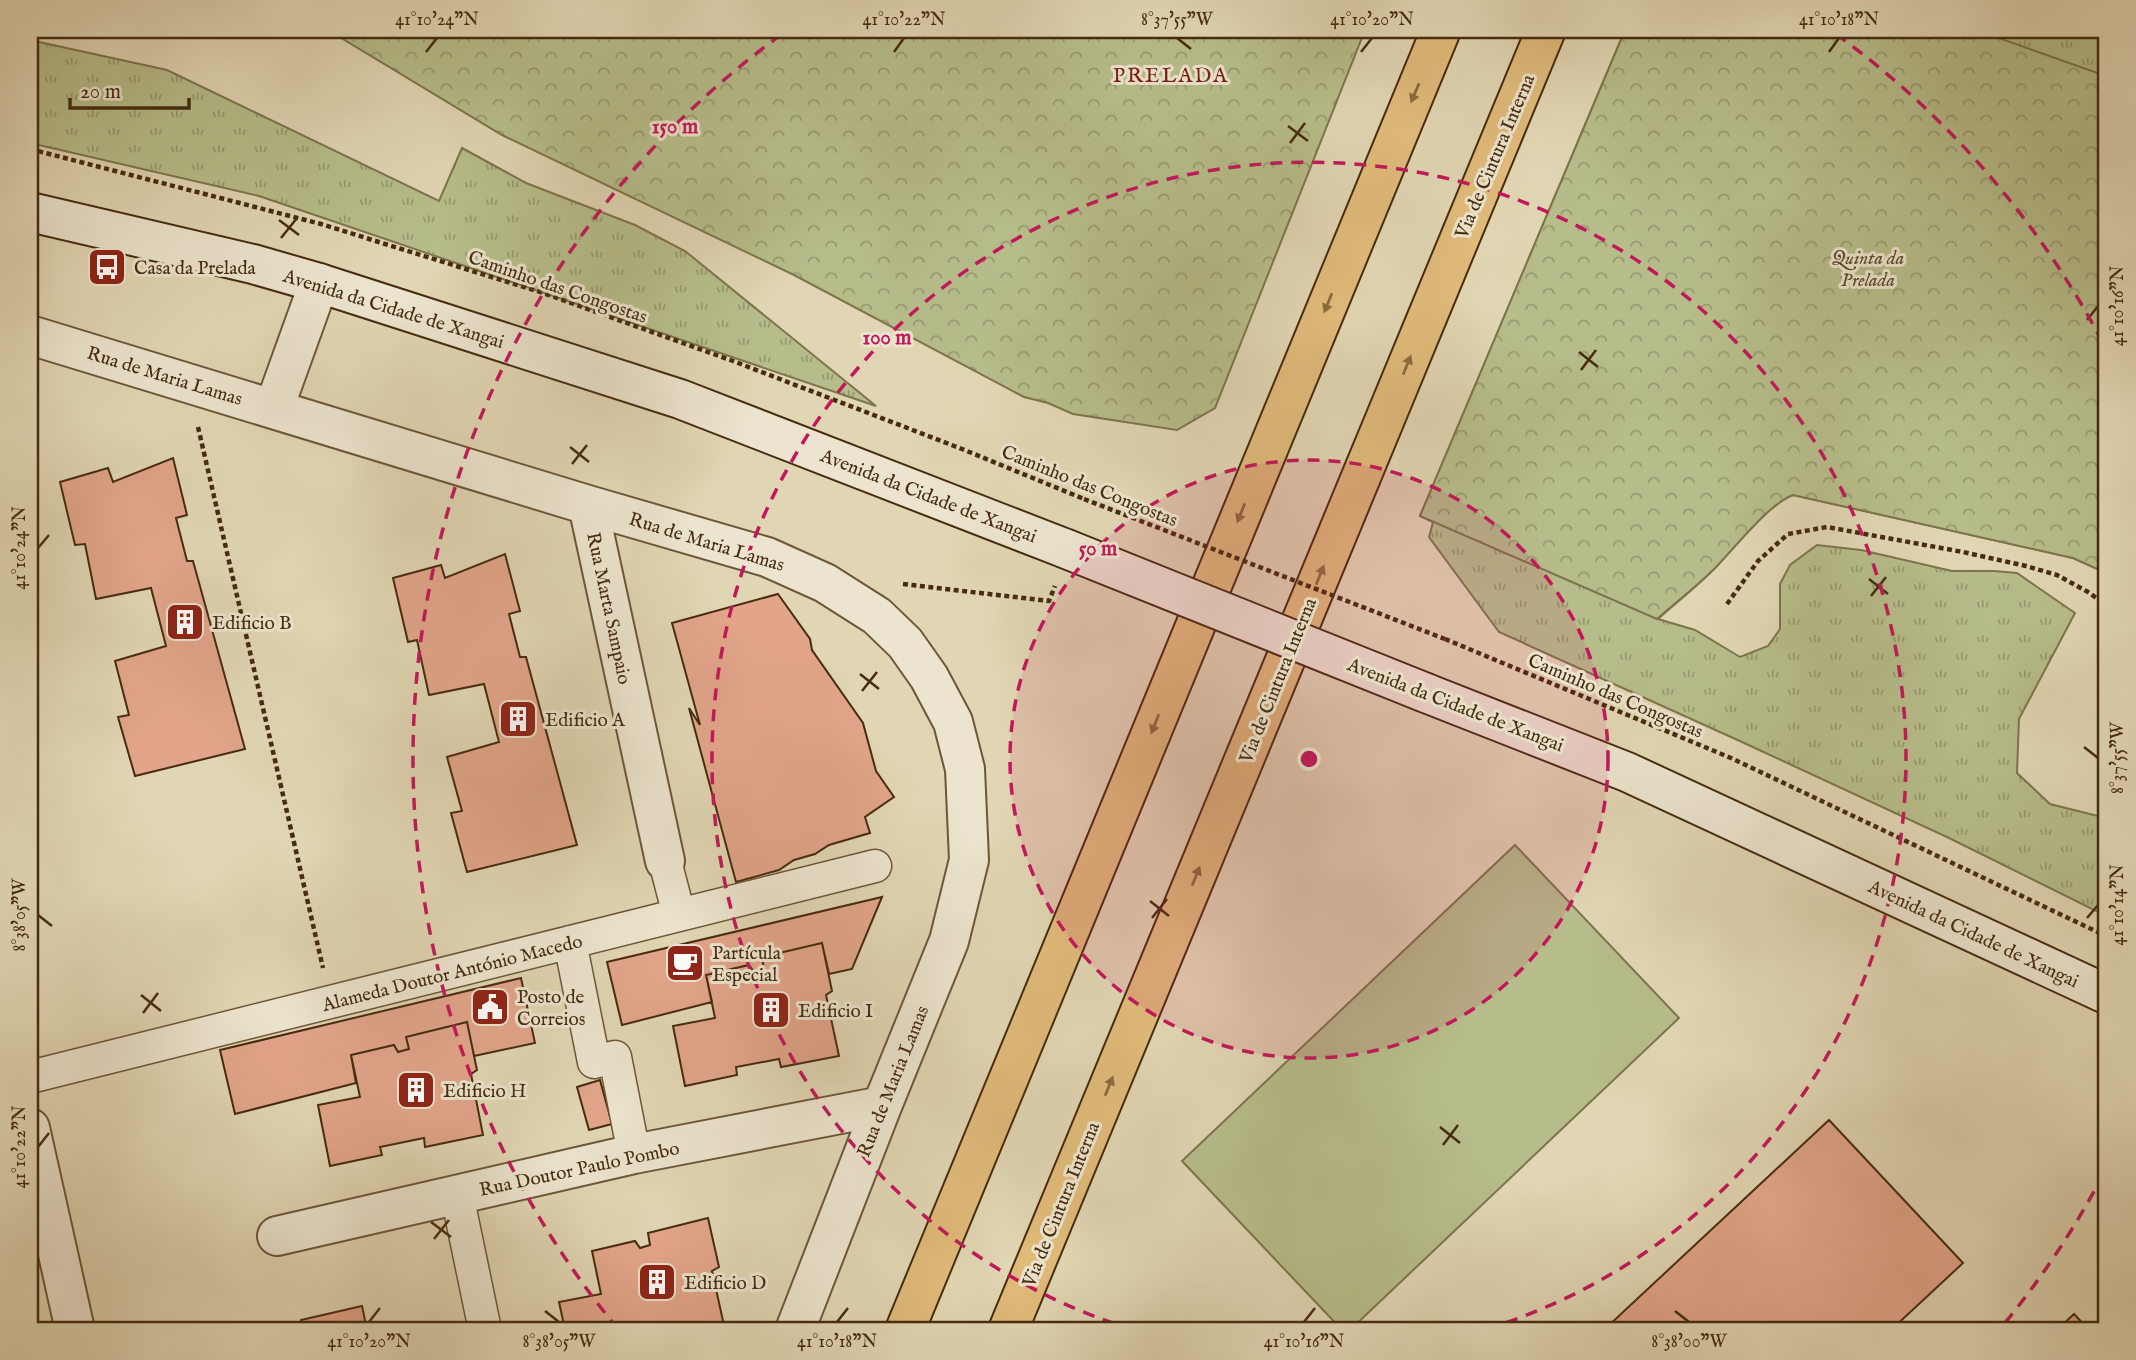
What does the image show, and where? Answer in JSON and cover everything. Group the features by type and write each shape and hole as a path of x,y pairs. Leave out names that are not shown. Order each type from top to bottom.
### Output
{"highway":[{"path":"905,1330 1441,30"},
{"name":"Via de Cintura Interna","path":"1008,1330 1546,30"}],"street":[{"name":"Avenida da Cidade de Xangai","path":"30,212 253,264 680,399 1627,772 2106,994"},
{"path":"274,408 319,283"},
{"name":"Rua de Maria Lamas","path":"30,335 767,557 825,583 877,616 905,643 929,677 953,722 965,769 969,860 949,941 881,1106 795,1330"},
{"name":"Rua Marta Sampaio","path":"588,505 679,915"},
{"name":"Alameda Doutor António Macedo","path":"30,1077 875,866"},
{"path":"570,942 594,1062 615,1058 634,1154"},
{"name":"Rua Doutor Paulo Pombo","path":"278,1236 634,1154 881,1106"},
{"path":"30,1128 75,1330"},
{"path":"457,1195 485,1330"}],"path":[{"name":"Caminho das Congostas","path":"30,149 321,224 543,293 746,366 1446,639 1731,758 2106,936"},
{"path":"188,382 331,1002"},
{"path":"1727,604 1758,561 1788,534 1827,527 2026,566 2057,575 2106,605"},
{"path":"945,589 1033,599"}],"green space":[{"path":"328,30 1365,30 1215,408 1177,430 1073,414 1048,403 1024,397 794,275 502,135"},
{"name":"Quinta da Prelada","path":"1625,30 2106,30 2106,573 2073,558 1793,495 1764,516 1711,572 1658,619 1695,630 1740,657 1768,646 1780,629 1780,584 1790,565 1817,545 1861,550 1952,571 2017,573 2075,613 2019,719 2017,773 2050,804 2106,818 2106,916 1949,838 1499,632 1429,537 1433,522 1420,516"},
{"name":"Quinta da Prelada","path":"1625,30 1976,30 2106,76 2106,573 2073,558 1793,495 1764,516 1711,572 1657,619 1420,516"},
{"path":"30,40 167,70 439,201 462,148 526,183 635,225 685,251 876,406 259,196 30,143"},
{"path":"1515,845 1679,1018 1350,1330 1342,1330 1182,1161"}],"building":[{"name":"Edificio B","path":"173,458 187,515 176,518 187,561 193,561 245,749 135,776 118,717 129,715 115,661 166,646 151,588 96,599 85,544 75,545 60,482 108,468 113,482"},
{"name":"Edificio A","path":"505,554 520,611 509,614 520,657 526,657 577,845 467,872 451,813 462,811 447,757 499,742 484,684 429,695 417,640 408,642 393,578 441,565 445,578"},
{"path":"778,594 810,639 812,650 863,723 876,771 894,797 865,817 870,833 829,845 815,854 794,860 779,870 736,882 689,708 700,725 672,623"},
{"path":"882,897 852,969 829,974 822,943 762,957 764,969 754,972 749,965 706,975 712,1002 622,1025 607,962"},
{"name":"Edificio I","path":"822,943 832,991 826,995 839,1056 781,1067 779,1059 736,1067 737,1075 685,1086 673,1026 715,1018 706,975 749,965 754,972 764,969 762,957"},
{"path":"521,978 535,1043 474,1056 467,1022 406,1037 409,1049 398,1052 394,1045 351,1055 356,1083 235,1114 220,1050"},
{"name":"Edificio H","path":"467,1022 477,1070 471,1074 483,1135 425,1147 424,1138 380,1147 382,1155 330,1166 318,1105 360,1097 351,1055 394,1045 398,1052 409,1049 406,1037"},
{"path":"600,1080 612,1124 589,1130 577,1087"},
{"path":"1829,1120 1963,1263 1891,1330 1610,1330 1607,1327"},
{"name":"Edificio D","path":"708,1218 719,1267 712,1271 725,1330 565,1330 559,1302 601,1294 592,1251 635,1241 640,1248 650,1245 648,1233"},
{"path":"362,1306 367,1330 303,1330 301,1320"},
{"path":"2074,1314 2089,1330 2057,1330"}],"place":[{"name":"Casa da Prelada","path":"107,267"},
{"name":"Edificio B","path":"185,622"},
{"name":"Edificio A","path":"518,719"},
{"name":"Partícula Especial","path":"685,963"},
{"name":"Posto de Correios","path":"490,1007"},
{"name":"Edificio I","path":"771,1010"},
{"name":"Edificio H","path":"416,1090"},
{"name":"Edificio D","path":"657,1282"}],"district":[{"name":"PRELADA","path":"1171,75"}]}
